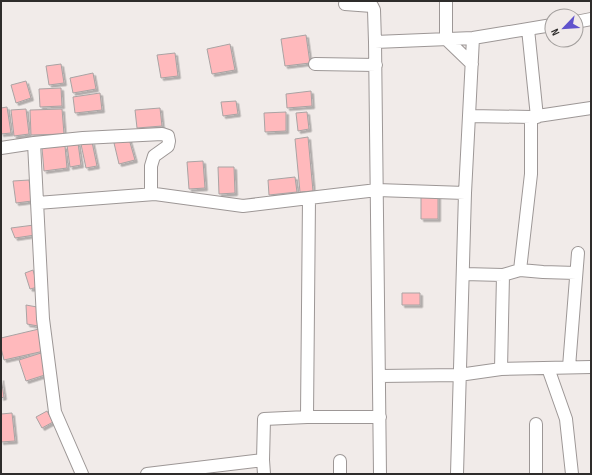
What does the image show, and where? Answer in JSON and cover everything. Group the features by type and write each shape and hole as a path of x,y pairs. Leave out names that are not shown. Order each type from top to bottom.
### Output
{"street":[{"path":"446,1 446,39 472,64"},
{"path":"345,4 372,6 374,10 376,65 380,474"},
{"path":"375,42 473,38 544,27"},
{"path":"520,270 532,174 534,117 528,29"},
{"path":"457,474 459,375 464,274 465,193 473,38"},
{"path":"316,64 376,65"},
{"path":"470,116 534,117 591,108"},
{"path":"1,148 84,138 162,134 168,136 169,141 168,146 154,156 151,166 151,194"},
{"path":"34,143 43,319 56,412 82,474"},
{"path":"37,203 151,194 243,206 377,190 465,193"},
{"path":"307,417 309,198"},
{"path":"569,367 578,253"},
{"path":"464,274 503,275 520,270 576,273"},
{"path":"500,369 503,275"},
{"path":"380,376 459,375 500,369 591,367"},
{"path":"548,368 566,418 572,474"},
{"path":"264,474 264,418 380,417"},
{"path":"536,424 536,474"},
{"path":"147,474 263,460"},
{"path":"340,461 340,474"}],"building":[{"path":"306,35 310,63 285,66 281,39"},
{"path":"230,44 235,70 212,74 207,49"},
{"path":"175,53 178,76 161,78 157,55"},
{"path":"61,64 64,83 49,85 46,66"},
{"path":"93,73 96,89 73,93 70,78"},
{"path":"26,81 31,98 16,103 11,85"},
{"path":"61,88 62,106 40,107 39,89"},
{"path":"311,91 312,106 287,108 286,94"},
{"path":"100,93 102,110 75,113 73,97"},
{"path":"236,101 238,114 223,116 221,102"},
{"path":"7,107 11,133 1,134 1,108"},
{"path":"160,108 162,126 137,128 135,110"},
{"path":"26,109 29,134 14,136 11,110"},
{"path":"62,109 64,134 31,135 30,110"},
{"path":"286,112 286,131 265,132 264,113"},
{"path":"307,112 309,129 298,131 296,113"},
{"path":"308,137 313,191 300,192 295,139"},
{"path":"129,139 135,160 119,164 114,143"},
{"path":"92,142 97,166 86,168 81,144"},
{"path":"78,143 81,165 70,167 67,145"},
{"path":"65,146 67,168 44,171 42,148"},
{"path":"203,161 205,188 189,189 187,162"},
{"path":"218,167 234,167 235,193 219,194"},
{"path":"295,177 297,192 269,195 268,180"},
{"path":"29,180 32,201 16,203 13,181"},
{"path":"421,196 438,196 438,219 421,219"},
{"path":"34,225 35,235 15,238 11,228"},
{"path":"33,270 38,287 30,289 25,273"},
{"path":"402,293 420,293 420,305 402,305"},
{"path":"26,305 37,307 38,326 27,324"},
{"path":"39,329 44,351 4,360 1,348 1,338"},
{"path":"41,353 48,374 26,381 19,360"},
{"path":"1,378 4,397 1,398"},
{"path":"47,411 53,422 42,428 36,417"},
{"path":"12,413 15,441 1,442 1,414"}]}
